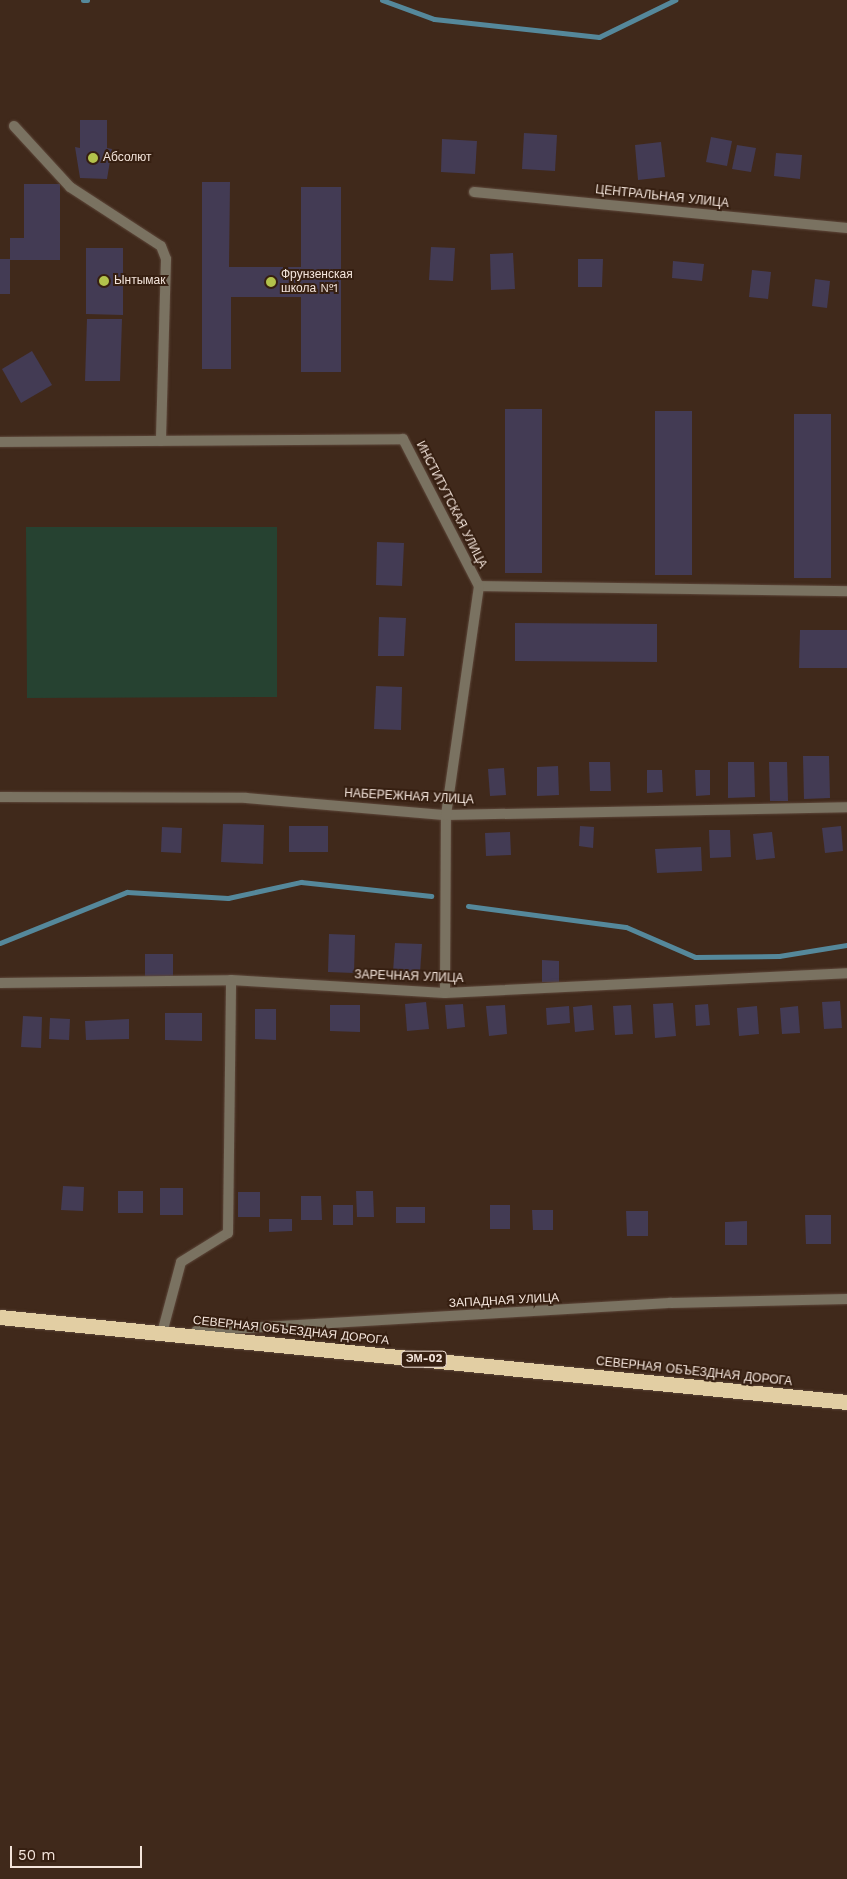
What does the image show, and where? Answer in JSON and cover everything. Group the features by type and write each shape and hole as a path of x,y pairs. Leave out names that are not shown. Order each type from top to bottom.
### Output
{"highway":[{"name":"СЕВЕРНАЯ ОБЪЕЗДНАЯ ДОРОГА","path":"0,1317 847,1402"}],"street":[{"path":"14,126 70,187 161,246 166,259 161,441"},
{"name":"ЦЕНТРАЛЬНАЯ УЛИЦА","path":"474,192 847,228"},
{"name":"ИНСТИТУТСКАЯ УЛИЦА","path":"0,442 403,439 479,586 847,591"},
{"path":"446,993 446,815 479,586"},
{"name":"НАБЕРЕЖНАЯ УЛИЦА","path":"0,797 246,798 446,815 847,807"},
{"name":"ЗАРЕЧНАЯ УЛИЦА","path":"0,983 231,980 446,993 847,973"},
{"path":"162,1333 181,1262 228,1233 231,980"},
{"name":"ЗАПАДНАЯ УЛИЦА","path":"162,1333 671,1304 847,1299"}],"green space":[{"path":"26,527 277,527 277,697 27,698"}],"building":[{"name":"Абсолют","path":"80,120 107,120 107,148 112,149 107,179 80,178 75,147 80,148"},
{"path":"524,133 557,135 555,171 522,169"},
{"path":"711,137 732,141 727,166 706,162"},
{"path":"442,139 477,141 475,174 441,172"},
{"path":"661,142 665,177 638,180 635,145"},
{"path":"737,145 756,148 751,172 732,169"},
{"path":"776,153 802,155 800,179 774,176"},
{"name":"Фрунзенская школа №1","path":"202,182 230,182 229,267 301,267 301,187 341,187 341,372 301,372 301,297 231,297 231,369 202,369"},
{"path":"24,184 60,184 60,260 10,260 10,238 24,238"},
{"path":"431,247 455,248 453,281 429,280"},
{"name":"Ынтымак","path":"86,248 123,248 123,315 86,314"},
{"path":"513,253 515,289 491,290 490,254"},
{"path":"0,259 10,259 10,294 0,294"},
{"path":"578,259 603,259 602,287 578,287"},
{"path":"673,261 704,264 702,281 672,278"},
{"path":"752,270 771,272 768,299 749,297"},
{"path":"815,279 830,281 827,308 812,306"},
{"path":"87,319 122,319 120,381 85,381"},
{"path":"32,351 52,385 21,403 2,369"},
{"path":"505,409 542,409 542,573 505,573"},
{"path":"655,411 692,411 692,575 655,575"},
{"path":"794,414 831,414 831,578 794,578"},
{"path":"377,542 404,543 402,586 376,585"},
{"path":"379,617 406,618 404,656 378,656"},
{"path":"515,623 657,624 657,662 515,661"},
{"path":"800,630 847,630 847,668 799,668"},
{"path":"376,686 402,687 401,730 374,729"},
{"path":"803,756 829,756 830,798 804,799"},
{"path":"589,762 610,762 611,791 590,791"},
{"path":"728,762 754,762 755,797 728,798"},
{"path":"769,762 787,762 788,801 770,801"},
{"path":"558,766 559,795 537,796 537,767"},
{"path":"504,768 506,795 490,796 488,769"},
{"path":"647,770 662,770 663,792 647,793"},
{"path":"695,770 710,770 710,795 696,796"},
{"path":"223,824 264,825 263,864 221,862"},
{"path":"289,826 328,826 328,852 289,852"},
{"path":"580,826 594,827 593,848 579,846"},
{"path":"841,826 843,851 825,853 822,828"},
{"path":"162,827 182,828 181,853 161,852"},
{"path":"709,830 730,830 731,857 710,858"},
{"path":"510,832 511,855 486,856 485,833"},
{"path":"772,832 775,858 756,860 753,834"},
{"path":"701,847 702,871 657,873 655,849"},
{"path":"329,934 355,935 354,973 328,972"},
{"path":"395,943 422,944 420,973 393,972"},
{"path":"145,954 173,954 173,976 145,976"},
{"path":"542,960 559,961 559,982 542,982"},
{"path":"840,1001 842,1028 824,1029 822,1002"},
{"path":"426,1002 429,1029 407,1031 405,1004"},
{"path":"673,1003 676,1036 655,1038 653,1004"},
{"path":"463,1004 465,1027 447,1029 445,1005"},
{"path":"708,1004 710,1025 696,1026 695,1005"},
{"path":"330,1005 360,1005 360,1032 330,1031"},
{"path":"505,1005 507,1034 489,1036 486,1006"},
{"path":"592,1005 594,1030 575,1032 573,1007"},
{"path":"631,1005 633,1034 615,1035 613,1006"},
{"path":"569,1006 570,1023 547,1025 546,1008"},
{"path":"757,1006 759,1034 739,1036 737,1008"},
{"path":"798,1006 800,1033 782,1034 780,1008"},
{"path":"255,1009 276,1009 276,1040 255,1039"},
{"path":"165,1013 202,1013 202,1041 165,1040"},
{"path":"23,1016 42,1017 41,1048 21,1047"},
{"path":"50,1018 70,1019 69,1040 49,1039"},
{"path":"129,1019 129,1039 86,1040 85,1021"},
{"path":"63,1186 84,1187 83,1211 61,1210"},
{"path":"160,1188 183,1188 183,1215 160,1215"},
{"path":"118,1191 143,1191 143,1213 118,1213"},
{"path":"356,1191 373,1191 374,1217 357,1217"},
{"path":"238,1192 260,1192 260,1217 238,1217"},
{"path":"301,1196 321,1196 322,1220 301,1220"},
{"path":"333,1205 353,1205 353,1225 333,1225"},
{"path":"490,1205 510,1205 510,1229 490,1229"},
{"path":"396,1207 425,1207 425,1223 396,1223"},
{"path":"532,1210 553,1210 553,1230 533,1230"},
{"path":"626,1211 648,1211 648,1236 627,1236"},
{"path":"805,1215 831,1215 831,1244 806,1244"},
{"path":"269,1219 292,1219 292,1231 269,1232"},
{"path":"747,1221 747,1245 725,1245 725,1222"}],"waterway":[{"path":"382,0 434,19 599,37 675,0"},
{"path":"0,943 127,892 228,898 301,882 431,896"},
{"path":"468,906 626,927 695,957 779,956 847,945"}],"place":[{"name":"Абсолют","path":"93,158"},
{"name":"Ынтымак","path":"104,281"},
{"name":"Фрунзенская школа №1","path":"271,282"}]}
